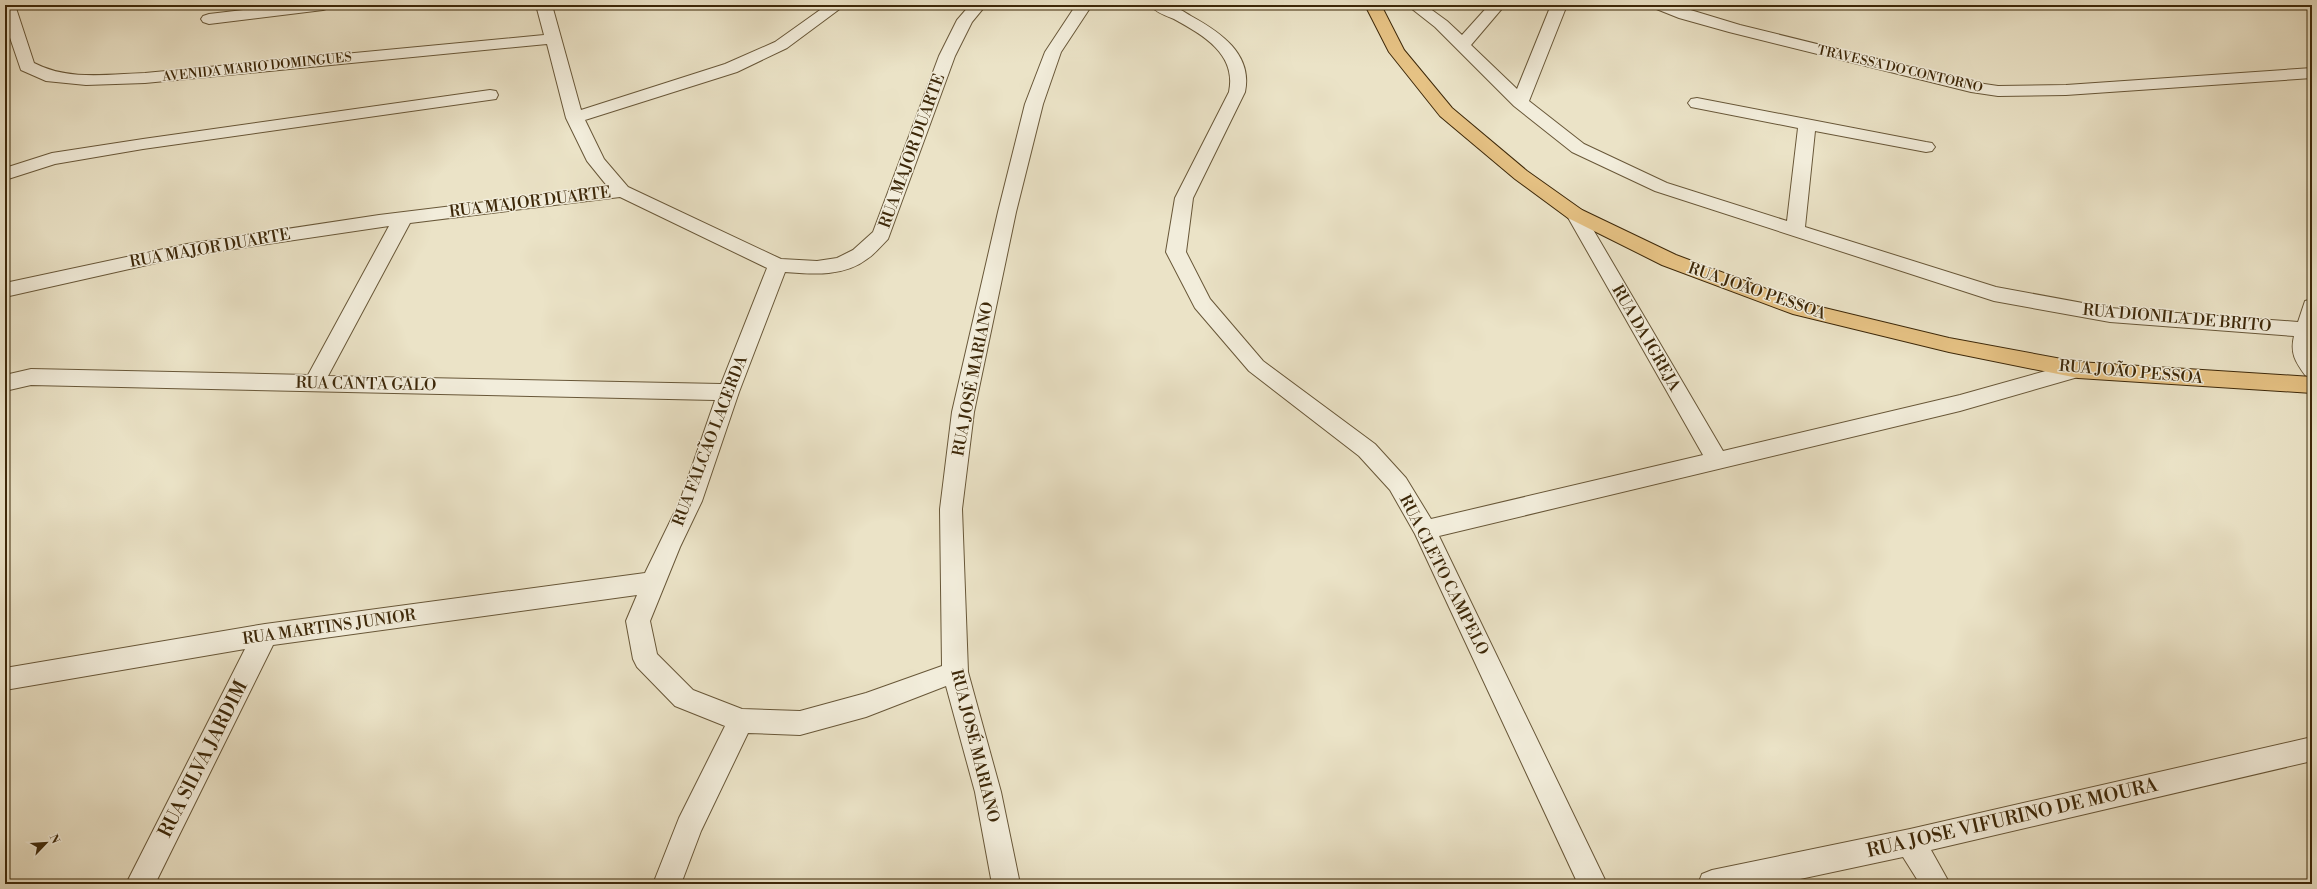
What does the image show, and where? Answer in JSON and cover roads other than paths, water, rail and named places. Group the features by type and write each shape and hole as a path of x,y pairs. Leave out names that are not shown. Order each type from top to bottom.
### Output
{"main road":[{"name":"RUA JOÃO PESSOA","path":"1373,5 1397,52 1446,112 1521,175 1575,214 1668,260 1800,309 1949,345 2078,370 2312,385"}],"street":[{"name":"AVENIDA MARIO DOMINGUES","path":"8,5 27,66 46,76 86,80 145,78 553,38"},
{"path":"209,19 323,5"},
{"path":"544,5 575,118 596,161 622,192"},
{"path":"575,118 731,68 781,45 837,5"},
{"name":"RUA MAJOR DUARTE","path":"5,290 187,250 403,218 622,192 778,265 818,268 841,264 860,255 881,235 947,56 965,20 978,5"},
{"name":"RUA JOSÉ MARIANO","path":"1006,884 988,792 955,672 951,509 963,412 1007,212 1034,104 1053,52 1063,34 1084,5"},
{"name":"RUA CLETO CAMPELO","path":"1158,5 1210,35 1228,51 1239,74 1237,92 1184,198 1176,252 1202,303 1256,366 1367,450 1398,484 1425,530 1593,884"},
{"name":"RUA DIONILA DE BRITO","path":"1415,5 1441,24 1520,102 1578,148 1661,187 1994,294 2110,316 2309,330"},
{"path":"1462,45 1497,5"},
{"path":"1520,102 1559,5"},
{"name":"TRAVESSA DO CONTORNO","path":"1662,5 1685,16 1741,31 1971,87 1998,91 2066,90 2312,73"},
{"path":"5,174 52,159 142,144 490,95"},
{"path":"1696,103 1926,147"},
{"path":"1795,231 1806,124"},
{"name":"RUA DA IGREJA","path":"1575,214 1718,462"},
{"path":"314,383 403,218"},
{"name":"RUA FALCÃO LACERDA","path":"778,265 728,392 691,501 668,547 638,621 646,659 684,698 741,721 800,723 866,705 955,672"},
{"path":"2312,306 2309,330 2302,346 2303,357 2312,370"},
{"path":"1425,530 1718,462 1960,403 2078,370"},
{"name":"RUA CANTA GALO","path":"5,383 32,377 728,392"},
{"name":"RUA MARTINS JUNIOR","path":"5,679 265,635 655,582"},
{"name":"RUA SILVA JARDIM","path":"140,884 265,635"},
{"path":"666,884 689,827 741,721"},
{"name":"RUA JOSE VIFURINO DE MOURA","path":"1712,884 1910,842 2312,749"},
{"path":"1910,842 1936,884"}]}
